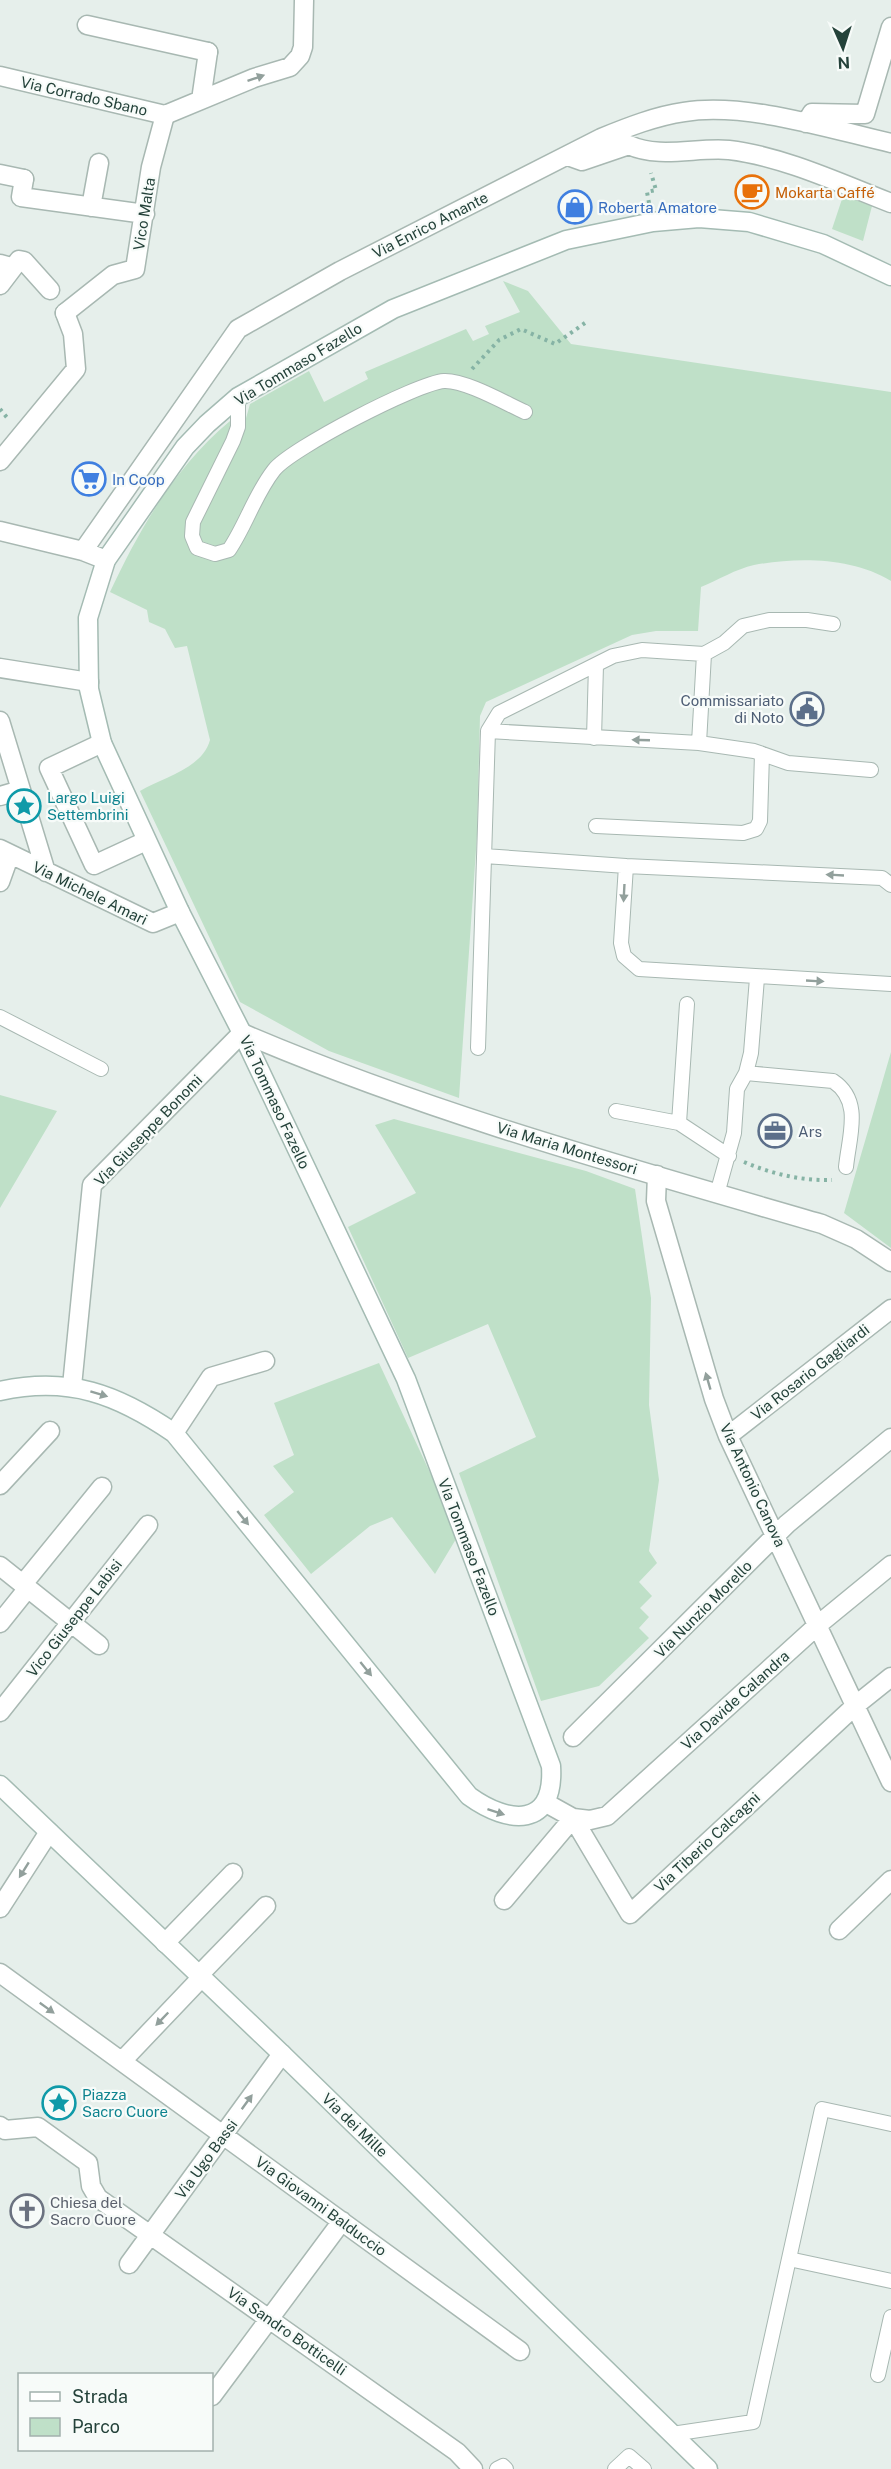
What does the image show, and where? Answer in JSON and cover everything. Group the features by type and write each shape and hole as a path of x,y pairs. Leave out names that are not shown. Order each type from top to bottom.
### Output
{"street":[{"name":"Via Corrado Sbano","path":"0,76 165,115 254,78 290,67 300,57 303,47 304,0"},
{"path":"87,25 208,52 201,100"},
{"path":"806,123 812,113 865,114 888,47 891,27"},
{"name":"Via Enrico Amante","path":"83,551 238,329 340,271 567,156 632,125 684,111 736,111 806,123 891,143"},
{"name":"Vico Malta","path":"0,461 76,369 73,334 65,313 113,275 135,269 151,167 165,115"},
{"path":"567,156 582,161 629,145 643,151 729,150 771,160 891,203"},
{"path":"91,207 99,163"},
{"path":"0,174 24,179 21,197 145,214"},
{"name":"Via Tommaso Fazello","path":"546,1803 552,1784 551,1766 406,1379 242,1033 146,841 102,743 89,682 88,618 106,560 185,447 238,397 393,309 566,240 653,222 699,218 749,222 823,244 891,276"},
{"path":"0,285 6,266 19,260 24,261 50,290"},
{"path":"0,531 83,551 106,560"},
{"path":"0,668 89,682"},
{"path":"0,721 46,872"},
{"path":"102,743 49,768 94,865 146,841"},
{"path":"0,796 21,790"},
{"path":"0,882 5,852"},
{"name":"Via Michele Amari","path":"5,852 153,923 180,912"},
{"name":"Via Maria Montessori","path":"242,1033 420,1103 822,1224 856,1239 891,1262"},
{"name":"Via Giuseppe Bonomi","path":"72,1386 92,1185 242,1033"},
{"name":"Via Antonio Canova","path":"657,1175 656,1201 714,1400 728,1436 819,1624 891,1782"},
{"name":"Via Rosario Gagliardi","path":"728,1436 891,1309"},
{"path":"174,1432 211,1377 265,1361"},
{"path":"0,1391 41,1385 72,1386 141,1410 174,1432 469,1796 487,1809 504,1815 522,1816 536,1812 546,1803 573,1818 504,1900"},
{"path":"0,1485 50,1431"},
{"name":"Via Nunzio Morello","path":"573,1737 776,1535 891,1438"},
{"path":"0,1623 102,1488"},
{"name":"Vico Giuseppe Labisi","path":"0,1712 148,1525"},
{"name":"Via Davide Calandra","path":"573,1818 590,1820 607,1816 819,1624 891,1565"},
{"path":"0,1566 99,1645"},
{"name":"Via Tiberio Calcagni","path":"573,1818 630,1914 856,1705 891,1677"},
{"name":"Via dei Mille","path":"1,1787 282,2054 708,2469"},
{"path":"0,1908 49,1832"},
{"path":"165,1942 233,1873"},
{"path":"839,1930 891,1881"},
{"path":"123,2060 266,1906"},
{"name":"Via Giovanni Balduccio","path":"0,1973 123,2060 520,2351"},
{"name":"Via Ugo Bassi","path":"129,2264 282,2054"},
{"name":"Via Sandro Botticelli","path":"0,2126 5,2130 38,2127 88,2163 91,2186 98,2198 457,2452 473,2469"},
{"path":"213,2395 271,2320 342,2221"}],"lane":[{"path":"238,397 237,427 232,441 193,522 192,536 197,548 215,554 229,550 275,469 307,445 407,393 443,381 458,384 525,412"},
{"path":"478,1048 488,731 499,713 613,656 642,650 704,654 724,643 742,626 769,620 807,620 833,624"},
{"path":"699,743 704,654"},
{"path":"594,738 596,665"},
{"path":"488,731 699,743 762,754 788,763 871,770"},
{"path":"596,826 742,833 756,829 760,821 762,754"},
{"path":"484,856 626,866 882,878 891,885"},
{"path":"626,866 621,943 624,956 639,969 756,978 891,984"},
{"path":"717,1194 729,1156 737,1089 746,1073 752,1053 756,978"},
{"path":"679,1123 687,1004"},
{"path":"0,1017 101,1069"},
{"path":"746,1073 834,1081 843,1088 852,1101 846,1167"},
{"path":"616,1111 679,1123 729,1156"},
{"path":"672,2434 753,2422 822,2109 891,2124"},
{"path":"789,2259 891,2281"},
{"path":"879,2375 891,2317"},
{"path":"615,2469 628,2456 644,2469"},
{"path":"497,2469 503,2466 506,2469"}],"path":[{"path":"643,151 647,173 652,173 656,190 647,192 653,222"},
{"path":"458,384 499,340 521,329 555,344 585,323"},
{"path":"729,1156 761,1169 810,1181 833,1180 846,1167"}],"green space":[{"path":"844,193 872,206 863,241 832,229"},
{"path":"503,281 528,291 571,344 891,392 891,581 859,567 824,561 771,562 747,567 701,587 698,631 656,631 632,635 486,702 480,716 477,835 459,1098 329,1051 240,1002 140,791 190,765 206,750 210,740 187,646 175,648 165,629 149,622 147,610 110,592 147,522 176,478 210,439 230,421 230,431 226,438 239,443 250,404 309,371 324,402 368,379 365,372 466,329 473,341 489,334 485,326 520,312"},
{"path":"891,1052 891,1248 844,1213"},
{"path":"0,1095 57,1111 0,1208"},
{"path":"394,1119 586,1171 635,1189 651,1298 649,1405 659,1480 649,1551 657,1563 639,1582 652,1596 640,1608 649,1617 639,1628 649,1638 599,1686 541,1701 459,1473 536,1437 488,1324 408,1358 348,1227 416,1193 375,1125"},
{"path":"379,1363 433,1479 456,1539 435,1574 392,1517 370,1526 311,1574 264,1515 294,1492 273,1466 294,1455 274,1403"}],"place":[{"name":"Mokarta Caffé","path":"752,192"},
{"name":"Roberta Amatore","path":"575,207"},
{"name":"In Coop","path":"89,479"},
{"name":"Commissariato di Noto","path":"807,709"},
{"name":"Largo Luigi Settembrini","path":"24,806"},
{"name":"Ars","path":"775,1131"},
{"name":"Piazza Sacro Cuore","path":"59,2103"},
{"name":"Chiesa del Sacro Cuore","path":"27,2211"}]}
